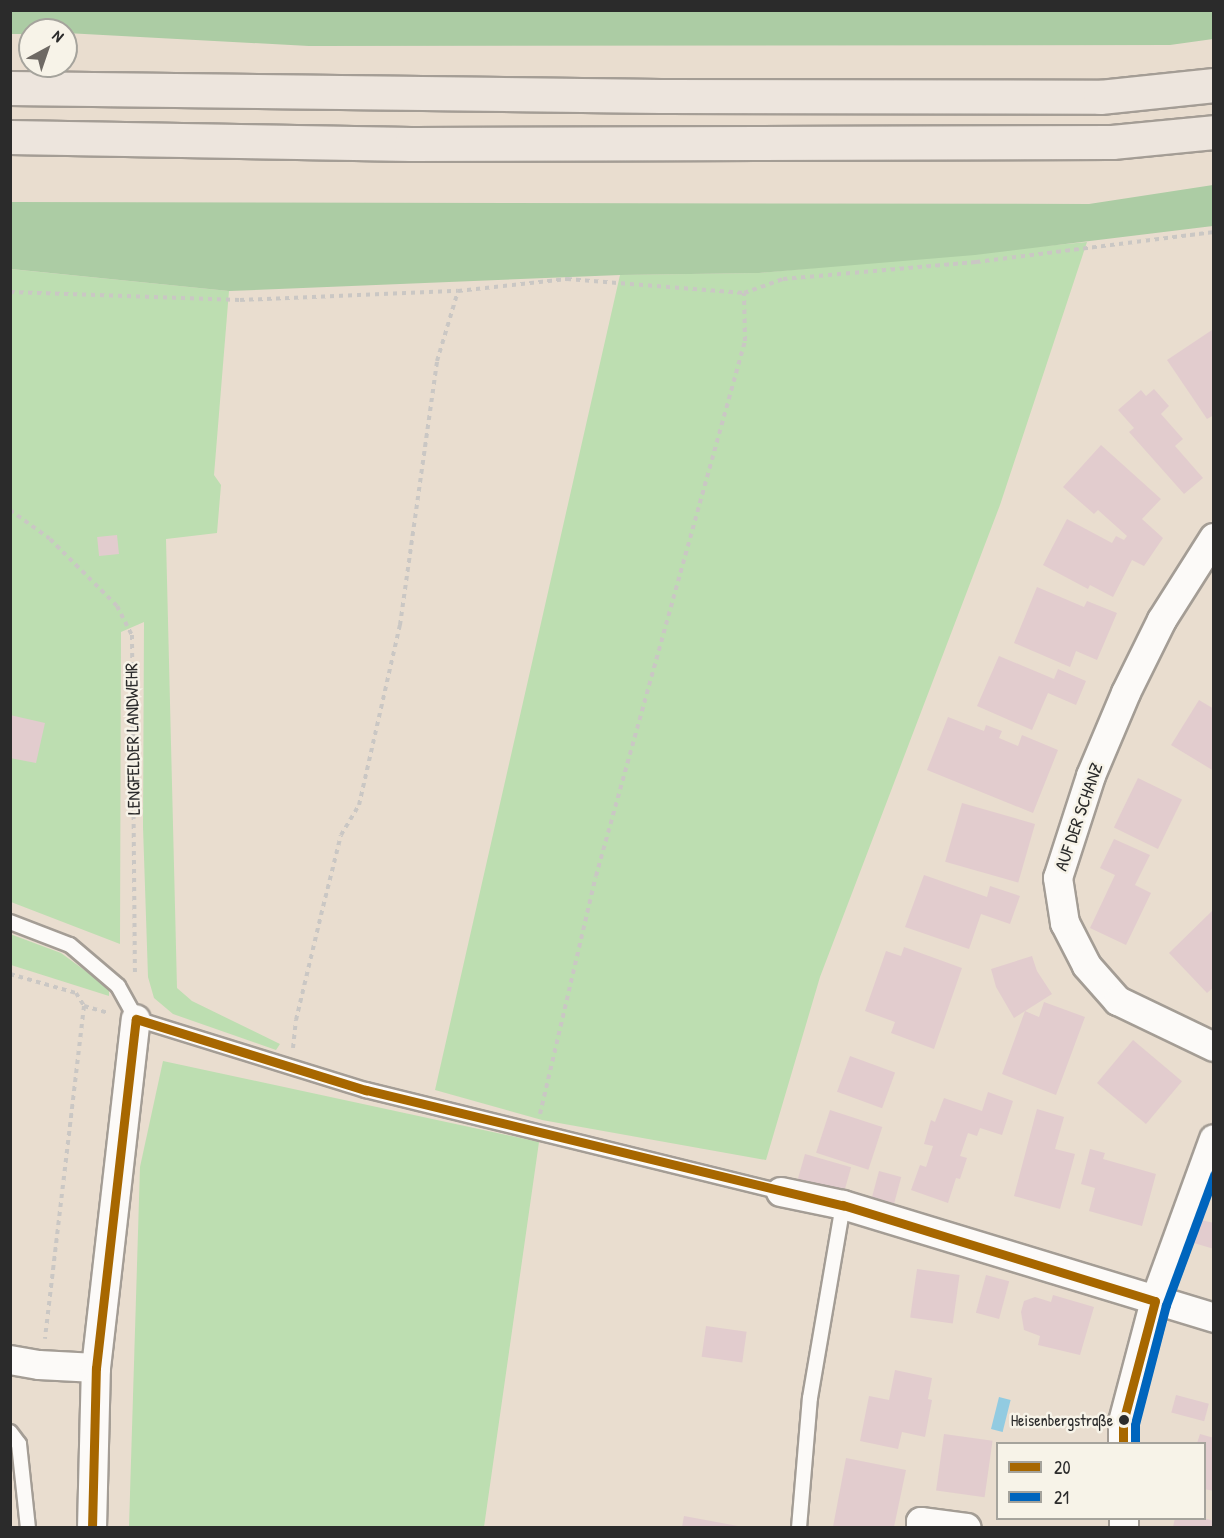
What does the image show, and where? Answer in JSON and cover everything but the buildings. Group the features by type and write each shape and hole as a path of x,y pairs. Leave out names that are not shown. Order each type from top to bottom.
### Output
{"highway":[{"path":"10,88 661,96 1100,97 1214,85"},
{"path":"10,137 411,144 1112,142 1214,132"}],"street":[{"name":"AUF DER SCHANZ","path":"1214,538 1162,620 1126,693 1091,776 1058,878 1065,923 1088,966 1118,1001 1214,1047"},
{"path":"92,1527 96,1368 136,1019"},
{"path":"1123,1442 1123,1422 1155,1301 1214,1139"},
{"path":"781,1192 843,1205 1214,1318"},
{"path":"10,1360 39,1365 96,1368"},
{"path":"921,1527 921,1522 967,1527"}],"lane":[{"path":"10,922 70,945 118,986 136,1019 366,1090 781,1192"},
{"path":"799,1527 810,1398 843,1205"},
{"path":"10,1432 15,1446 28,1527"}],"path":[{"path":"10,292 240,300 458,291 567,279 744,293 783,279 976,262 1214,231"},
{"path":"291,1066 296,1020 324,903 341,835 359,805 400,626 437,361 458,291"},
{"path":"536,1131 597,876 745,340 744,293"},
{"name":"LENGFELDER LANDWEHR","path":"10,510 51,539 117,606 132,635 136,1019"},
{"path":"10,974 76,993 84,1006 48,1316 39,1365"}],"green space":[{"path":"11,10 1213,10 1213,39 1170,45 309,46 78,34 78,18 18,18 18,34 10,34"},
{"path":"1213,185 1213,226 975,255 759,273 620,275 229,291 11,269 11,202 1089,204"},
{"path":"1087,242 1000,505 820,977 766,1160 542,1120 435,1090 620,275 759,273"},
{"path":"10,269 229,291 214,475 221,485 217,533 166,539 177,988 192,1001 280,1044 276,1050 173,1014 154,998 148,977 143,827 144,622 121,632 120,944 11,902"},
{"path":"10,934 61,953 109,988 109,996 11,965"},
{"path":"163,1061 539,1142 484,1527 129,1527 140,1167"}],"water":[{"path":"999,1397 1011,1400 1003,1432 991,1429"}],"transit line":[{"name":"20","path":"92,1528 96,1368 136,1019 366,1090 843,1205 1155,1301 1123,1422 1123,1442"},
{"name":"21","path":"1135,1442 1135,1424 1166,1305 1214,1175"}],"place":[{"name":"Heisenbergstraße","path":"1124,1420"}]}
